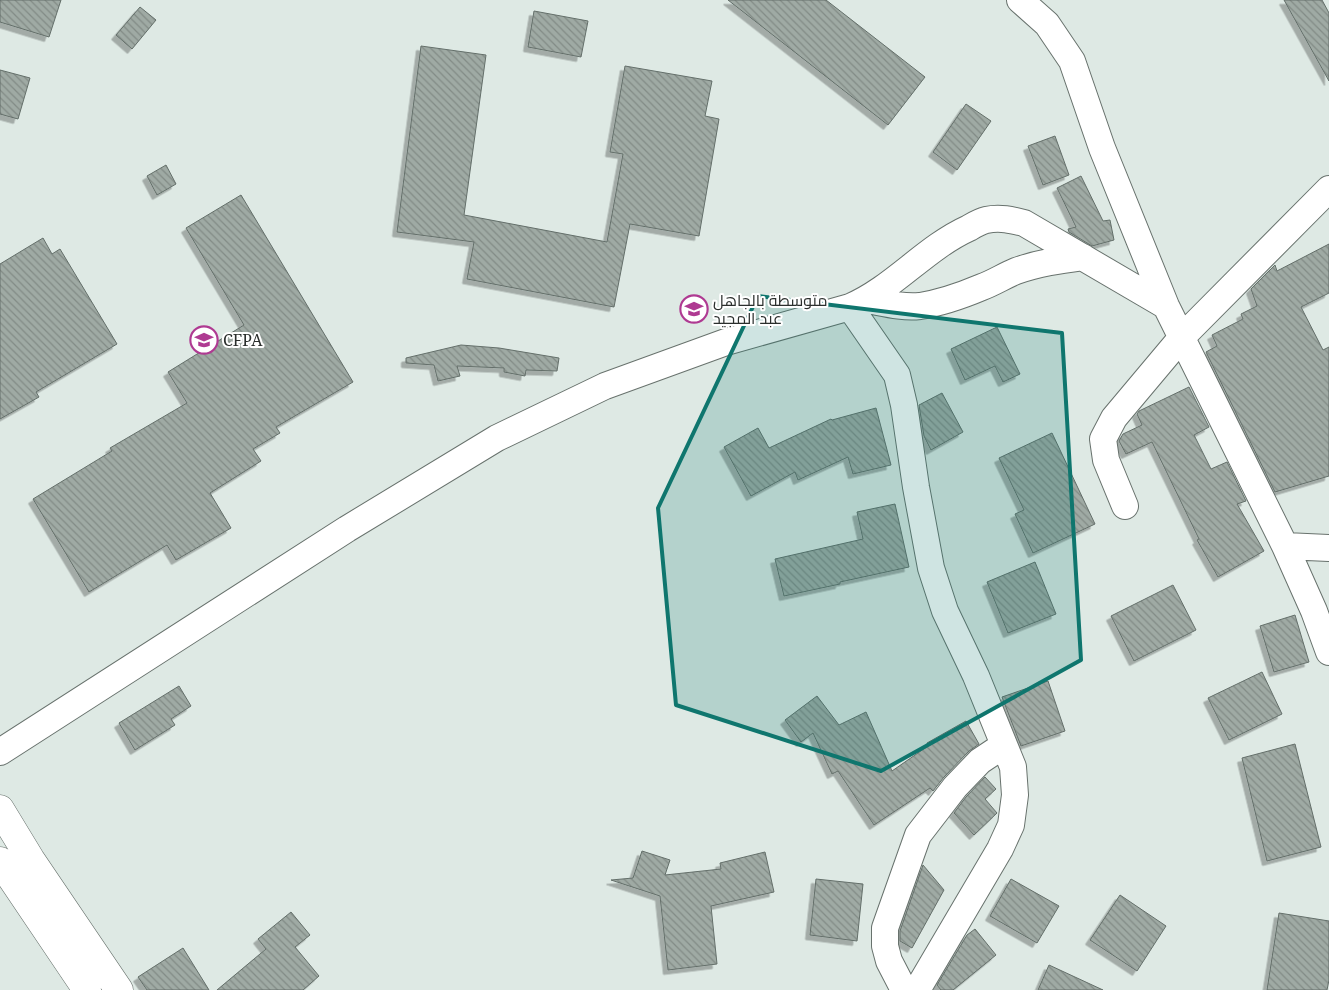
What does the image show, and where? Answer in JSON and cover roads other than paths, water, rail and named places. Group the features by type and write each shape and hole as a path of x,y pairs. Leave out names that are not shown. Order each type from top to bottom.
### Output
{"main road":[{"path":"0,809 31,860 119,990"},
{"path":"0,861 87,990"}],"street":[{"path":"1029,3 1047,24 1072,61 1102,148 1166,306 1285,546 1314,611 1329,652"},
{"path":"1125,506 1106,460 1103,439 1114,418 1182,337 1329,189"},
{"path":"858,304 928,252 959,232 986,220 1007,218 1024,223 1166,306"},
{"path":"0,752 347,529 497,438 605,386 726,342 858,304 919,306 981,288 1032,266 1056,260 1083,257"},
{"path":"858,304 896,375 904,405 916,487 931,568 945,611 976,676 1004,745 1012,768 1015,795 1011,825 1000,849 917,990"},
{"path":"1285,546 1329,548"},
{"path":"904,990 889,962 885,946 885,928 918,835 955,787 980,761 1004,745"}],"place":[{"name":"متوسطة بالجاهل عبد المجيد","path":"694,309"},
{"name":"CFPA","path":"204,340"}]}
